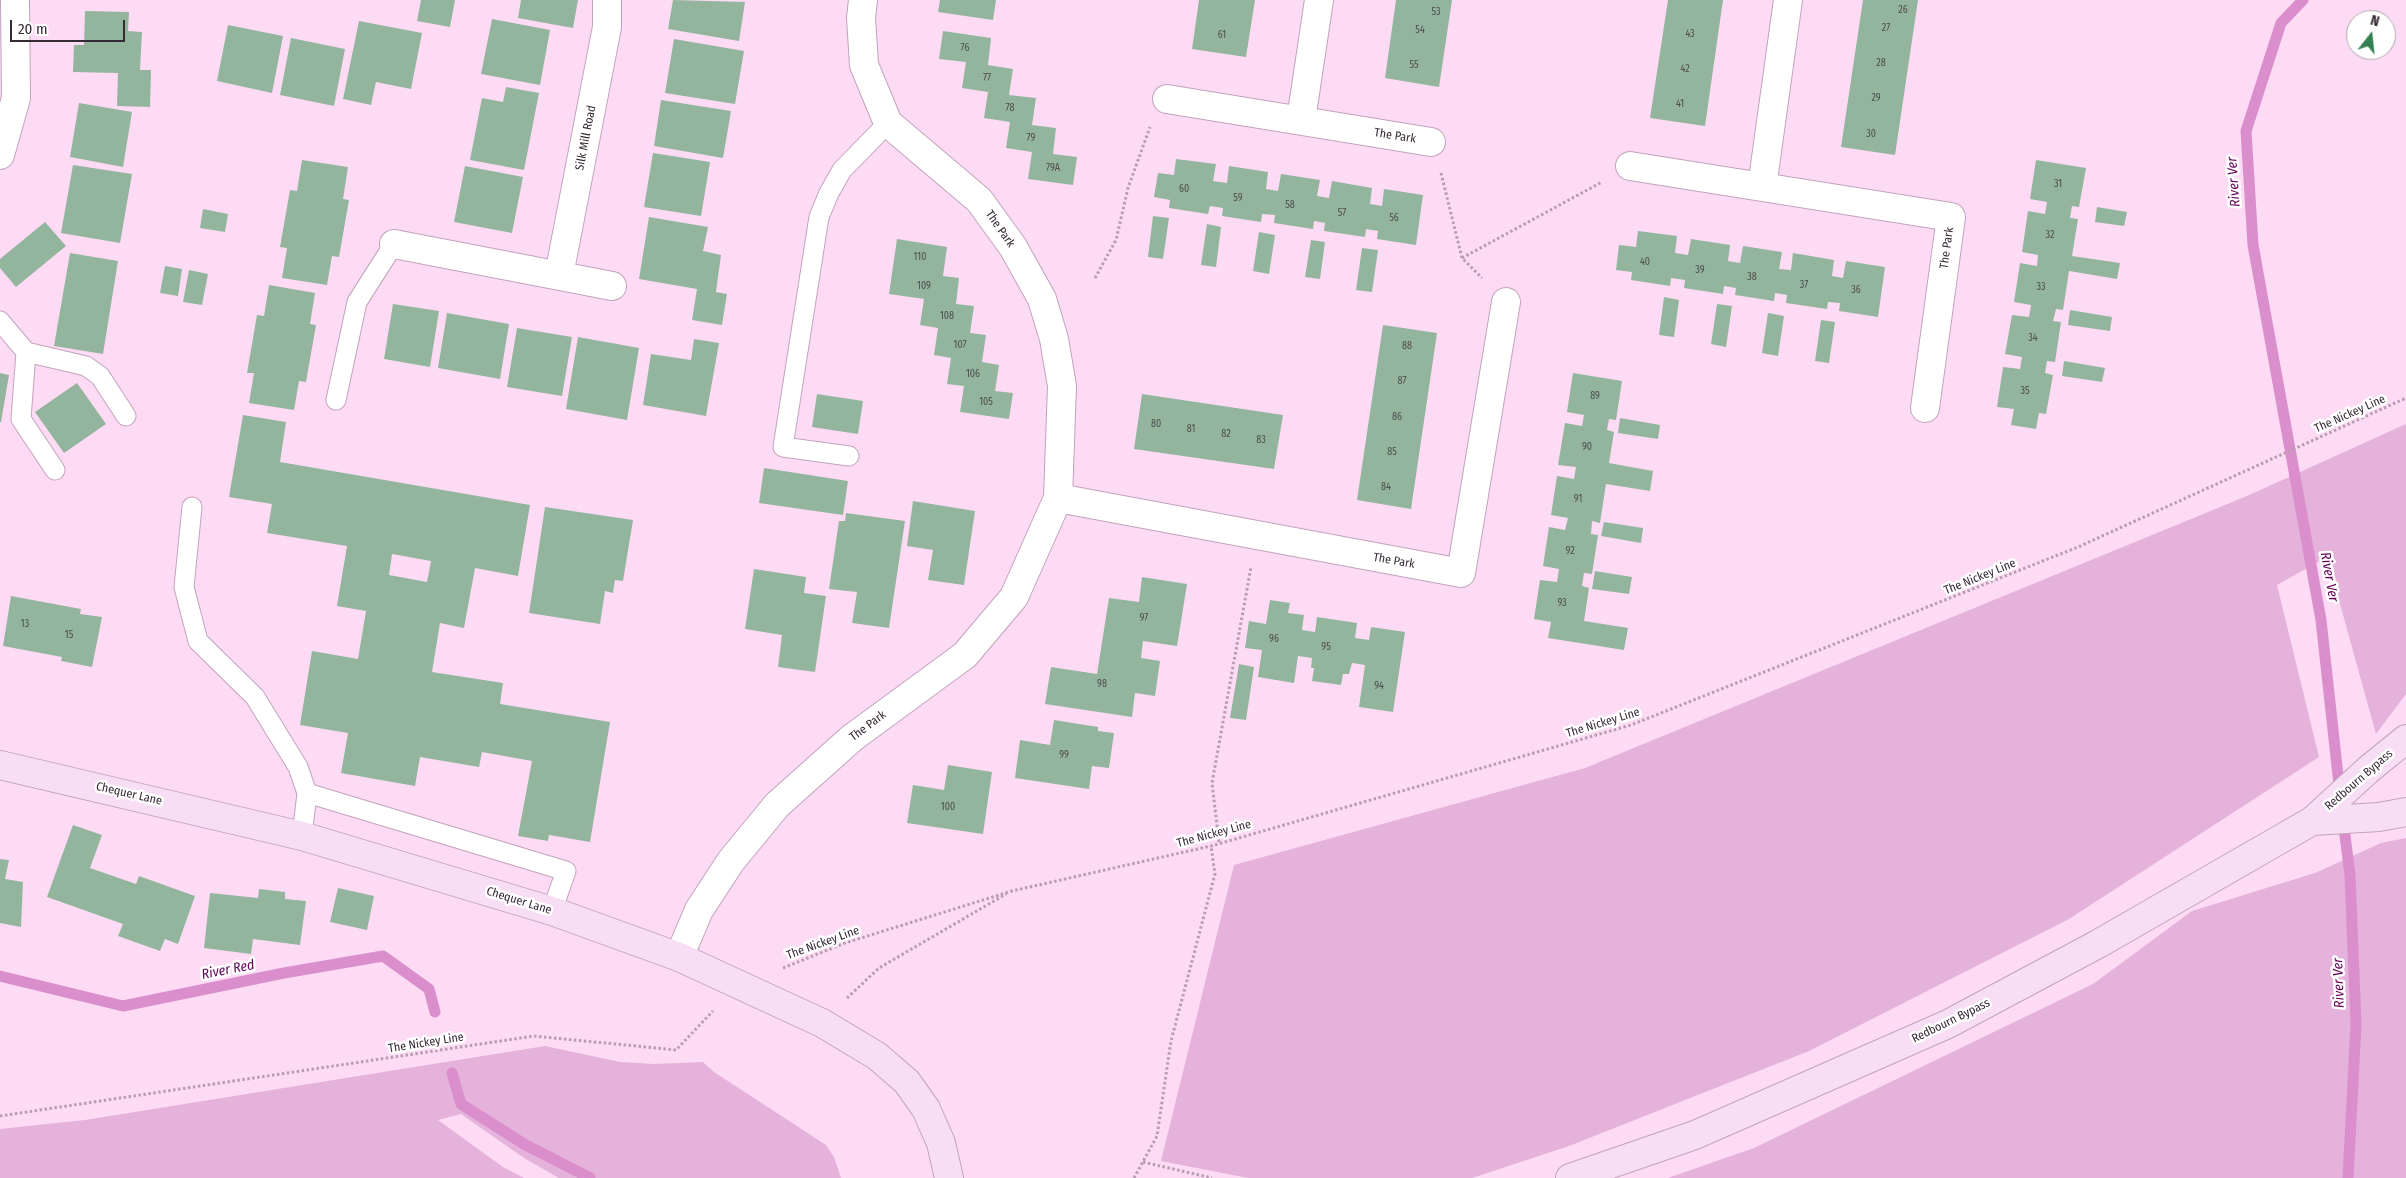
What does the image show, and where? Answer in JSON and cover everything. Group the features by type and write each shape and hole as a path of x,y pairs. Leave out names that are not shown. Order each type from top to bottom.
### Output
{"street":[{"path":"0,155 16,98 15,0"},
{"name":"Silk Mill Road","path":"559,275 607,27 607,0"},
{"name":"The Park","path":"679,957 699,910 731,861 777,805 852,738 965,655 1014,597 1058,498 1062,386 1054,339 1042,299 1013,247 979,200 888,123 864,65 861,18 863,0"},
{"path":"1301,120 1319,0"},
{"path":"1762,187 1788,0"},
{"name":"The Park","path":"1167,99 1431,142"},
{"name":"The Park","path":"1630,166 1951,217 1925,408"},
{"path":"394,244 612,286"},
{"name":"The Park","path":"1058,498 1461,573 1506,302"},
{"name":"Redbourn Bypass","path":"1570,1178 1695,1135 1948,1024 2098,944 2312,821 2368,769 2406,739"},
{"name":"Chequer Lane","path":"0,765 302,836 552,911 679,957 737,986 822,1023 877,1056 907,1082 926,1108 942,1143 949,1178"},
{"name":"Redbourn Bypass","path":"2312,821 2379,817 2406,812"}],"lane":[{"path":"849,456 783,447 819,217 829,193 842,170 888,123"},
{"path":"336,400 357,302 394,244"},
{"path":"0,321 26,352 86,366 100,376 126,416"},
{"path":"26,352 21,419 55,470"},
{"path":"192,507 184,587 198,641 255,697 298,767 307,792 302,836"},
{"path":"307,792 566,871 552,911"}],"path":[{"path":"1095,278 1116,240 1128,188 1146,134 1167,99"},
{"path":"1431,142 1446,189 1462,258 1506,302"},
{"path":"1462,258 1630,166"},
{"name":"The Nickey Line","path":"0,1116 534,1036 676,1050 737,986 845,943 1012,890 1211,846 1219,842 1631,725 2078,547 2406,398"},
{"path":"1219,842 1212,783 1256,536"},
{"path":"1134,1178 1157,1136 1171,1041 1215,874 1211,846"},
{"path":"822,1023 879,968 1012,890"},
{"path":"1143,1162 1212,1178"}],"shaded area":[{"path":"2406,424 2406,694 2376,734 2327,557 2277,585 2319,757 2069,919 1809,1051 1569,1146 1472,1178 1248,1178 1161,1161 1234,865 1585,768 2247,496"},
{"path":"2406,838 2406,1178 1668,1178 1754,1148 2093,984 2192,911 2315,873 2381,843"},
{"path":"545,1046 620,1062 654,1064 703,1062 714,1072 826,1145 834,1157 841,1178 559,1178 524,1158 461,1114 438,1120 503,1167 524,1178 0,1178 0,1129 85,1120"}],"building":[{"path":"421,0 455,0 450,27 417,21"},
{"path":"521,0 578,0 573,28 518,18"},
{"path":"673,0 745,2 739,41 668,29"},
{"path":"940,0 996,0 993,20 938,12"},
{"path":"1199,0 1255,0 1246,57 1192,49"},
{"path":"1396,0 1452,0 1439,87 1385,78"},
{"path":"1668,0 1723,0 1705,126 1650,118"},
{"path":"1863,0 1918,0 1895,155 1841,147"},
{"path":"85,11 129,12 128,31 142,32 140,70 151,70 150,107 117,106 118,73 73,72 74,45 84,45"},
{"path":"492,19 550,30 540,85 481,74"},
{"path":"359,21 422,33 411,89 376,82 371,105 343,99"},
{"path":"228,25 283,36 272,93 217,81"},
{"path":"943,31 991,38 988,65 1013,69 1009,95 1036,98 1032,125 1056,128 1053,154 1077,157 1073,185 1028,179 1032,152 1006,148 1010,122 984,118 988,92 962,88 966,62 939,59"},
{"path":"291,38 345,49 334,106 280,95"},
{"path":"674,39 744,51 735,104 665,93"},
{"path":"506,87 539,93 524,170 470,160 482,98 503,102"},
{"path":"661,100 731,111 723,158 654,146"},
{"path":"79,103 132,112 123,167 70,157"},
{"path":"653,153 710,162 701,216 644,207"},
{"path":"1176,159 1216,164 1213,181 1227,183 1229,166 1268,172 1266,189 1278,191 1281,174 1320,180 1317,196 1329,198 1332,181 1372,188 1370,204 1382,206 1384,189 1423,195 1416,245 1377,239 1378,231 1366,229 1365,237 1324,231 1325,223 1314,221 1313,229 1274,223 1275,215 1262,214 1261,222 1222,216 1223,208 1210,206 1208,214 1169,208 1170,200 1154,197 1158,173 1174,175"},
{"path":"302,160 348,167 343,199 349,200 339,257 332,256 327,285 282,278 287,248 280,247 290,190 297,191"},
{"path":"2036,160 2086,168 2079,207 2072,206 2070,218 2078,219 2072,256 2120,263 2117,279 2069,271 2063,310 2056,309 2053,321 2061,322 2055,362 2047,361 2045,373 2053,375 2046,414 2039,413 2036,429 2011,425 2014,409 1997,407 2003,367 2020,369 2022,357 2005,354 2012,315 2029,317 2031,305 2014,302 2020,263 2037,266 2038,255 2022,252 2028,211 2045,214 2047,202 2030,199"},
{"path":"73,165 132,174 120,243 61,233"},
{"path":"465,166 523,177 512,233 454,222"},
{"path":"2097,207 2127,212 2124,226 2095,222"},
{"path":"203,209 228,214 225,232 200,228"},
{"path":"1153,216 1169,218 1163,259 1148,257"},
{"path":"649,217 708,227 703,251 721,255 716,292 727,294 722,325 692,320 697,289 639,279"},
{"path":"45,222 66,246 16,287 0,268 0,259"},
{"path":"1207,224 1221,227 1216,267 1201,265"},
{"path":"1638,231 1677,236 1675,253 1688,255 1691,239 1730,245 1728,261 1740,263 1743,246 1782,252 1779,269 1791,270 1793,253 1834,260 1832,276 1843,278 1846,261 1885,267 1878,317 1839,311 1840,303 1828,302 1827,309 1786,303 1787,295 1775,293 1774,301 1735,295 1736,288 1724,286 1723,294 1684,288 1685,280 1671,278 1670,286 1631,280 1632,272 1616,270 1619,245 1636,247"},
{"path":"1259,232 1275,235 1269,274 1253,271"},
{"path":"897,239 947,247 943,276 959,278 956,304 974,306 970,333 986,335 982,362 999,365 995,391 1013,393 1009,419 960,412 964,386 947,384 951,358 934,355 938,328 920,325 924,299 889,294"},
{"path":"1311,240 1325,242 1320,279 1305,277"},
{"path":"1362,248 1378,250 1372,292 1356,290"},
{"path":"70,253 118,261 103,354 54,346"},
{"path":"165,266 182,269 178,296 160,293"},
{"path":"189,270 208,274 202,305 183,302"},
{"path":"269,285 315,293 310,324 316,325 306,382 299,381 294,410 249,403 254,373 247,373 257,315 264,316"},
{"path":"1664,297 1679,300 1674,337 1659,335"},
{"path":"393,304 439,311 430,367 384,359"},
{"path":"1717,304 1732,306 1726,347 1711,344"},
{"path":"2070,310 2112,317 2110,331 2068,325"},
{"path":"447,313 509,324 500,379 438,368"},
{"path":"1768,313 1784,316 1778,356 1762,353"},
{"path":"1821,320 1835,322 1829,363 1815,361"},
{"path":"1383,325 1437,333 1411,509 1357,500"},
{"path":"517,328 572,337 562,396 507,387"},
{"path":"578,337 639,348 627,420 566,409"},
{"path":"694,339 719,343 706,416 643,405 651,354 691,360"},
{"path":"2064,361 2105,368 2102,382 2062,376"},
{"path":"0,373 9,375 1,422 0,422"},
{"path":"1573,373 1622,381 1616,420 1609,419 1607,430 1614,432 1609,463 1653,471 1650,491 1606,484 1600,523 1592,521 1591,534 1598,535 1592,574 1584,573 1582,586 1589,588 1584,621 1628,628 1624,650 1548,638 1551,622 1534,619 1540,580 1557,582 1559,569 1543,566 1549,527 1565,530 1568,518 1551,515 1557,476 1574,479 1576,467 1558,465 1565,423 1582,426 1584,415 1567,412"},
{"path":"77,383 106,424 64,453 35,412"},
{"path":"817,394 863,401 858,434 812,427"},
{"path":"1142,394 1283,415 1274,469 1134,449"},
{"path":"243,415 286,422 280,462 530,505 518,576 475,568 464,628 440,623 432,672 503,683 500,704 610,722 590,842 549,835 548,841 518,836 532,761 482,752 479,767 420,757 415,786 341,773 348,733 300,725 312,651 358,659 366,611 337,606 347,546 267,533 272,504 229,497","holes":["392,554 431,561 427,582 389,575"]},
{"path":"1620,418 1660,425 1658,439 1618,433"},
{"path":"764,468 848,481 843,515 759,503"},
{"path":"913,501 975,511 964,585 928,580 933,550 907,546"},
{"path":"545,507 633,520 623,581 615,580 613,593 605,591 600,624 529,613"},
{"path":"846,513 905,521 889,628 852,623 857,592 829,589 839,521 845,521"},
{"path":"1604,522 1643,528 1641,543 1601,536"},
{"path":"754,569 806,577 804,593 826,596 815,672 778,667 782,635 745,629"},
{"path":"1595,571 1632,577 1629,594 1592,589"},
{"path":"1142,577 1187,584 1177,646 1143,641 1141,658 1160,661 1155,696 1135,693 1132,717 1045,704 1051,667 1097,674 1109,598 1139,602"},
{"path":"11,596 81,609 80,614 102,617 92,667 61,661 62,657 3,646"},
{"path":"1270,600 1290,603 1288,613 1304,615 1302,630 1315,632 1317,617 1357,623 1355,638 1369,640 1371,627 1405,632 1393,712 1359,707 1365,665 1352,663 1349,674 1343,674 1341,685 1312,681 1314,668 1311,668 1312,658 1298,656 1294,683 1258,677 1262,650 1245,648 1249,621 1266,624"},
{"path":"1239,664 1254,667 1246,720 1230,718"},
{"path":"1054,720 1098,727 1098,731 1114,733 1109,768 1092,766 1089,789 1015,778 1020,740 1050,745"},
{"path":"948,765 992,772 983,834 907,823 913,785 944,790"},
{"path":"73,825 102,835 90,868 136,884 139,876 195,896 178,944 165,939 160,951 118,936 123,924 47,897"},
{"path":"0,859 9,860 5,879 23,882 21,927 0,923"},
{"path":"338,888 374,896 367,930 330,922"},
{"path":"259,889 285,892 285,899 306,901 300,945 253,939 251,954 204,948 210,893 258,898"}],"waterway":[{"name":"River Ver","path":"2303,0 2281,23 2246,131 2253,245 2321,620 2340,794"},
{"name":"River Ver","path":"2343,820 2350,875 2356,1024 2348,1178"},
{"name":"River Red","path":"0,976 123,1006 284,973 383,956 429,989 435,1012"},
{"name":"River Red","path":"452,1073 461,1104 524,1144 590,1178"}]}
